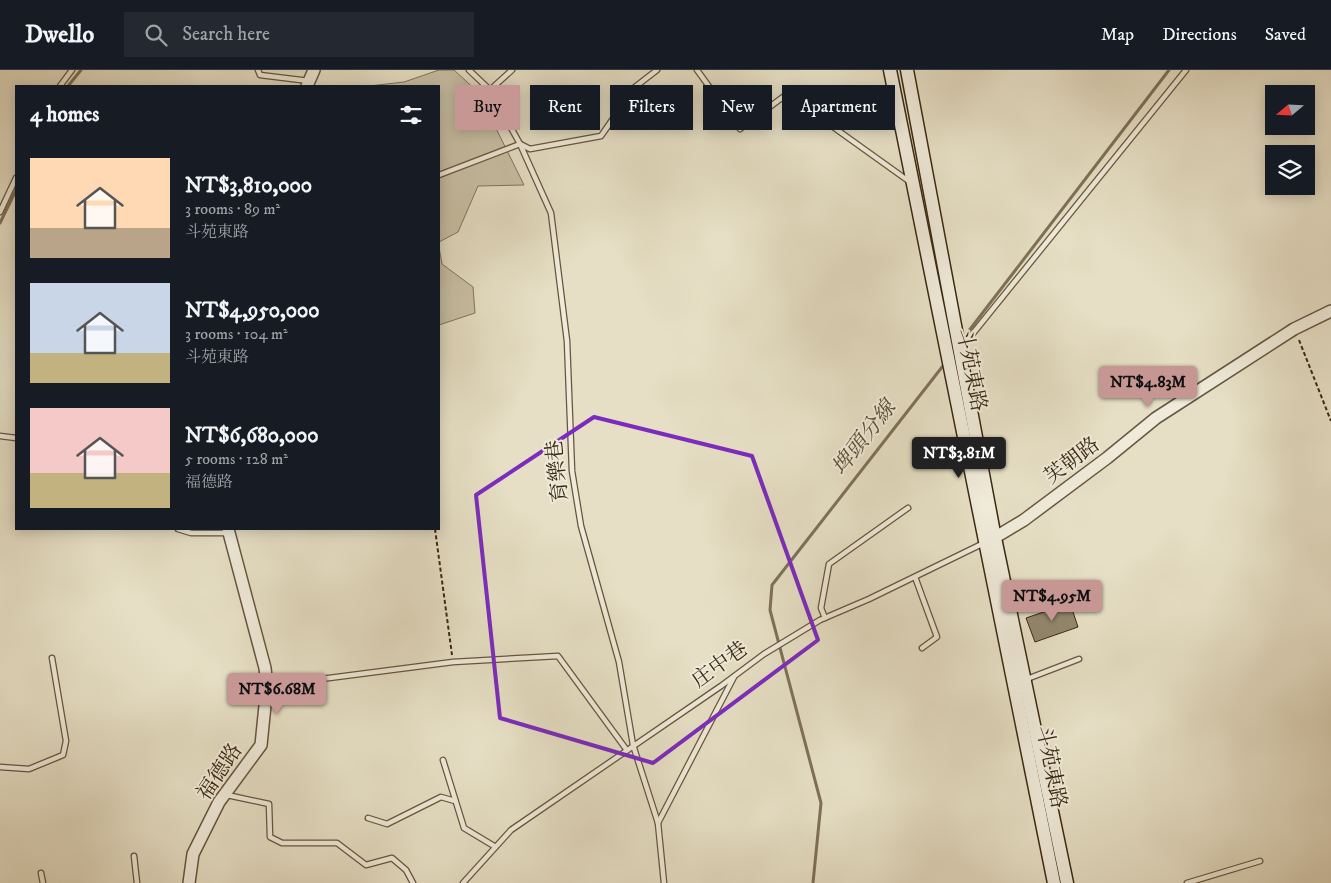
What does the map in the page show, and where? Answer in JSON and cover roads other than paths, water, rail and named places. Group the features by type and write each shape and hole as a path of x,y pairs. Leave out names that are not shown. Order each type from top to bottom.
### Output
{"main road":[{"name":"斗苑東路","path":"890,70 950,364 990,540 1051,835 1067,883"},
{"name":"斗苑東路","path":"907,70 960,349 990,540"},
{"name":"斗苑東路","path":"1016,665 1025,680 1051,835 1054,883"}],"street":[{"name":"芙朝路","path":"990,540 1024,520 1100,464 1156,418 1294,329 1331,311"},
{"name":"福德路","path":"189,883 193,854 224,794 261,745 268,686 265,668 228,531"}],"lane":[{"path":"61,85 72,70"},
{"path":"258,70 260,75 310,79"},
{"name":"育樂巷","path":"469,70 485,85"},
{"path":"496,85 512,70"},
{"path":"440,175 520,144 530,149 602,136 635,87 657,70"},
{"path":"698,70 740,129 787,94 913,184"},
{"path":"950,364 960,349 1186,70"},
{"name":"育樂巷","path":"512,130 551,213 567,341 572,471 581,526 619,662 633,745 658,823 664,883"},
{"path":"0,212 15,180"},
{"path":"0,436 15,438"},
{"path":"825,618 821,608 829,564 908,508"},
{"path":"181,530 191,534 228,531"},
{"name":"庄中巷","path":"463,883 494,846 511,830 764,654 825,618 990,540"},
{"path":"915,577 937,637 922,648"},
{"path":"268,686 452,662 558,656 626,749"},
{"path":"0,767 29,769 63,755 66,741 52,658"},
{"path":"1025,680 1079,659"},
{"path":"658,823 735,676"},
{"path":"443,760 464,828 494,846"},
{"path":"224,794 269,804 270,837 282,844 338,844 366,865 392,858 406,870 413,883"},
{"path":"368,818 387,824 441,797 455,801"},
{"path":"134,856 138,883"},
{"path":"1187,883 1260,861"},
{"path":"41,873 43,883"}],"waterway":[{"path":"69,85 81,70"},
{"name":"埤頭分線","path":"961,341 1169,70"},
{"path":"0,223 15,192"},
{"name":"埤頭分線","path":"813,883 821,803 770,610 772,585 946,362"}]}
